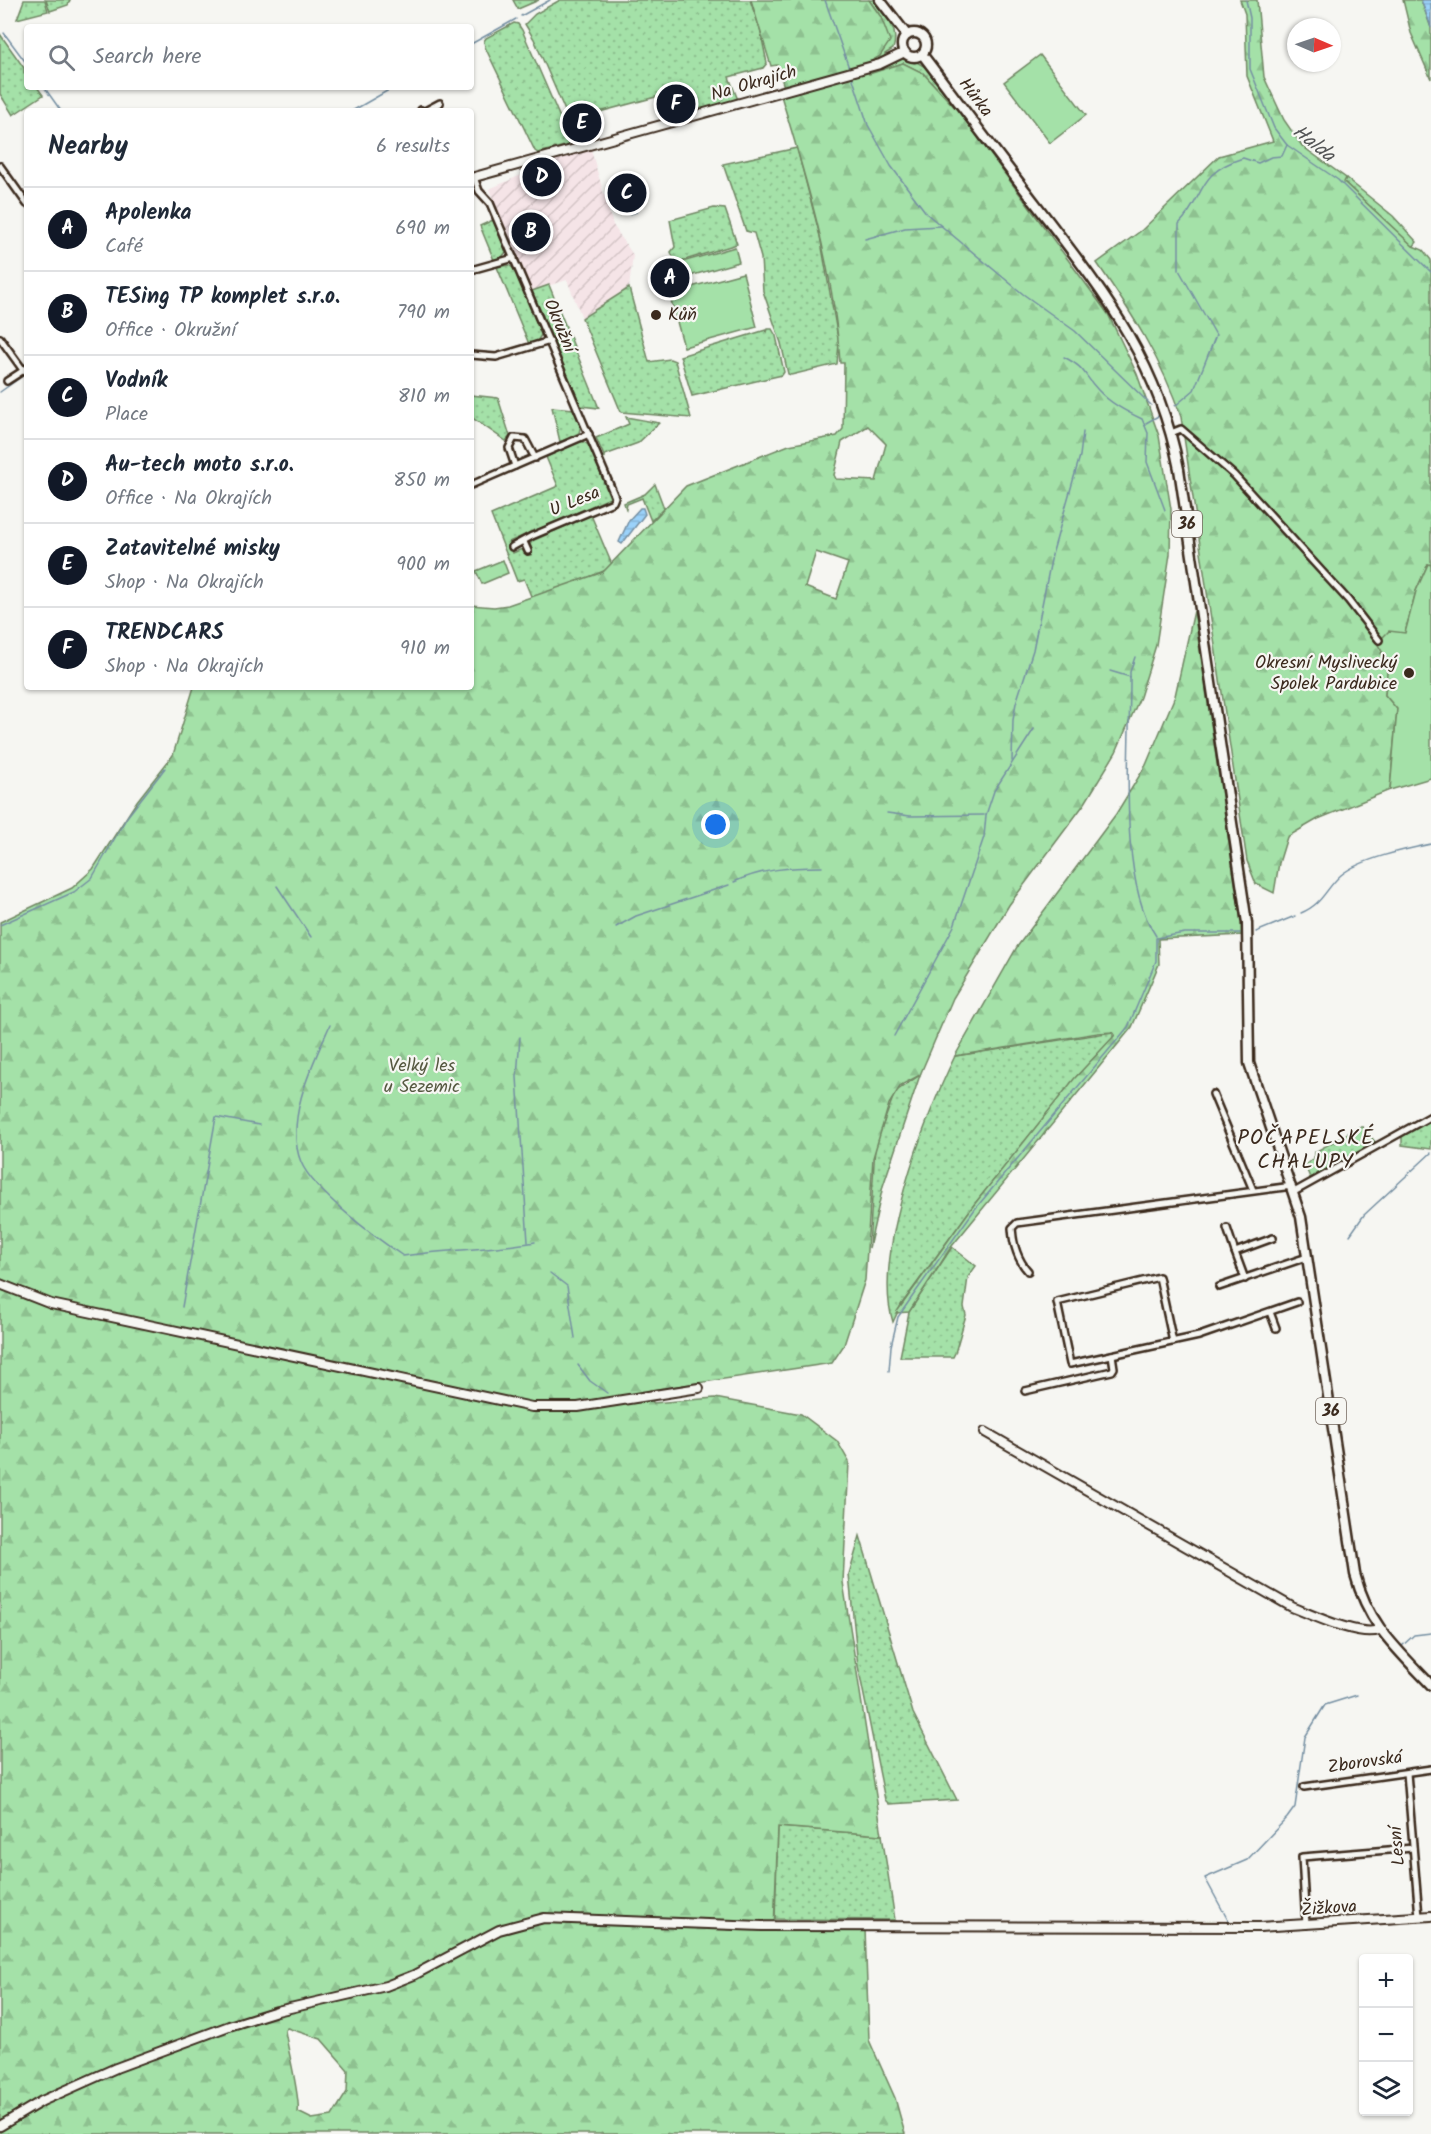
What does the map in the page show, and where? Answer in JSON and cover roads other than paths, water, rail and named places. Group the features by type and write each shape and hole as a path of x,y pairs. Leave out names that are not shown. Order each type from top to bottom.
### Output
{"main road":[{"path":"880,0 907,35"},
{"path":"915,33 924,38 926,46 922,54 912,57 905,52 903,43 907,35 915,33"},
{"name":"Hůrka","path":"922,54 1083,266 1127,330 1154,382 1171,433"},
{"name":"36","path":"1171,433 1179,469 1247,923 1249,1063 1256,1090 1293,1189 1307,1257 1355,1574 1365,1607 1379,1629 1431,1685"}],"street":[{"name":"Na Okrajích","path":"474,178 847,74 888,61 905,52"},
{"path":"429,108 440,103"},
{"path":"0,166 24,200"},
{"name":"Okružní","path":"474,180 479,191 490,203 589,434"},
{"path":"474,269 514,258"},
{"path":"0,338 24,368"},
{"path":"474,355 496,357 549,341"},
{"path":"7,381 24,370"},
{"path":"1171,433 1181,429 1234,475 1348,600 1379,640"},
{"path":"474,484 589,434"},
{"name":"U Lesa","path":"512,547 615,500 601,459 589,434"},
{"path":"515,466 509,448 514,438 526,441 535,458"},
{"path":"524,542 528,551"},
{"path":"1213,1094 1253,1190"},
{"path":"1028,1271 1022,1264 1016,1248 1012,1230 1017,1223 1253,1190 1293,1189 1431,1116"},
{"path":"1227,1228 1245,1278"},
{"path":"1235,1252 1274,1238"},
{"path":"1220,1287 1307,1257"},
{"path":"1173,1342 1159,1277 1057,1302 1070,1364 1173,1342 1199,1336 1297,1302"},
{"path":"0,1284 51,1304 532,1407 578,1407 699,1388"},
{"path":"1270,1312 1276,1328"},
{"path":"1025,1391 1112,1371 1114,1368 1112,1355"},
{"path":"985,1432 1292,1607 1333,1623 1372,1632 1379,1629"},
{"name":"Zborovská","path":"1304,1787 1431,1769"},
{"name":"Lesní","path":"1407,1773 1419,1917"},
{"path":"1306,1926 1302,1857 1413,1848"},
{"name":"Žižkova","path":"0,2126 42,2101 116,2068 229,2026 277,2011 386,1986 414,1975 499,1930 544,1918 762,1926 1306,1926 1431,1916"}],"water":[{"path":"1421,0 1431,0 1431,28 1430,24"},
{"path":"630,190 636,212 629,214 622,192"},
{"path":"640,508 643,508 645,514 622,544 619,542 629,520"}],"waterway":[{"path":"521,16 550,0"},
{"path":"825,0 849,68"},
{"name":"Halda","path":"1246,0 1250,18 1250,69 1274,128 1287,145 1338,180 1431,272"},
{"path":"474,42 516,19"},
{"path":"4,33 24,60"},
{"path":"852,76 868,125 891,166 927,214 1023,294 1075,331 1151,405"},
{"path":"46,90 59,108"},
{"path":"357,108 389,90"},
{"path":"1175,406 1194,390 1216,335 1179,270 1179,224 1188,214 1203,186 1217,171 1243,158 1258,163 1271,157 1282,156 1287,145"},
{"path":"865,239 905,228 940,226"},
{"path":"1064,357 1081,368 1108,399 1142,419 1148,433 1147,462 1165,510"},
{"path":"0,392 24,375"},
{"path":"1146,423 1160,415"},
{"path":"1012,761 1013,720 1016,703 1033,650 1052,555 1080,456 1083,432"},
{"path":"1135,657 1130,672 1128,771 1130,845 1135,880 1143,911 1156,936"},
{"path":"1110,671 1130,677"},
{"path":"894,1036 954,926 984,837 986,815 994,791 1034,729"},
{"path":"0,925 74,892 92,878 127,817 165,768"},
{"path":"887,813 910,816 984,815"},
{"path":"1301,913 1314,905 1349,869 1384,855 1431,844"},
{"path":"734,882 755,874 776,870 822,867"},
{"path":"616,927 636,916 729,885"},
{"path":"277,886 311,937"},
{"path":"1256,932 1295,916"},
{"path":"889,1371 891,1346 898,1317 975,1209 1128,1027 1156,961 1156,938 1185,933 1240,933"},
{"path":"330,1025 303,1092 296,1128 301,1162 308,1174 331,1200 403,1256 535,1242"},
{"path":"520,1037 517,1077 528,1242"},
{"path":"182,1307 216,1117 259,1125"},
{"path":"1350,1235 1364,1215 1431,1153"},
{"path":"550,1273 567,1286 575,1338"},
{"path":"578,1365 590,1381 607,1393"},
{"path":"1402,1646 1414,1635 1431,1633"},
{"path":"1229,1922 1205,1878 1247,1860 1287,1818 1295,1807 1305,1737 1325,1705 1357,1695"}],"place":[{"name":"TRENDCARS","path":"676,104"},
{"name":"Zatavitelné misky","path":"582,123"},
{"name":"Au-tech moto s.r.o.","path":"542,177"},
{"name":"Vodník","path":"627,193"},
{"name":"TESing TP komplet s.r.o.","path":"531,232"},
{"name":"Apolenka","path":"670,278"},
{"name":"Kůň","path":"656,315"},
{"name":"Okresní Myslivecký Spolek Pardubice","path":"1409,673"}],"district":[{"name":"POČAPELSKÉ CHALUPY","path":"1306,1150"}],"park label":[{"name":"Velký les u Sezemic","path":"422,1076"}]}
